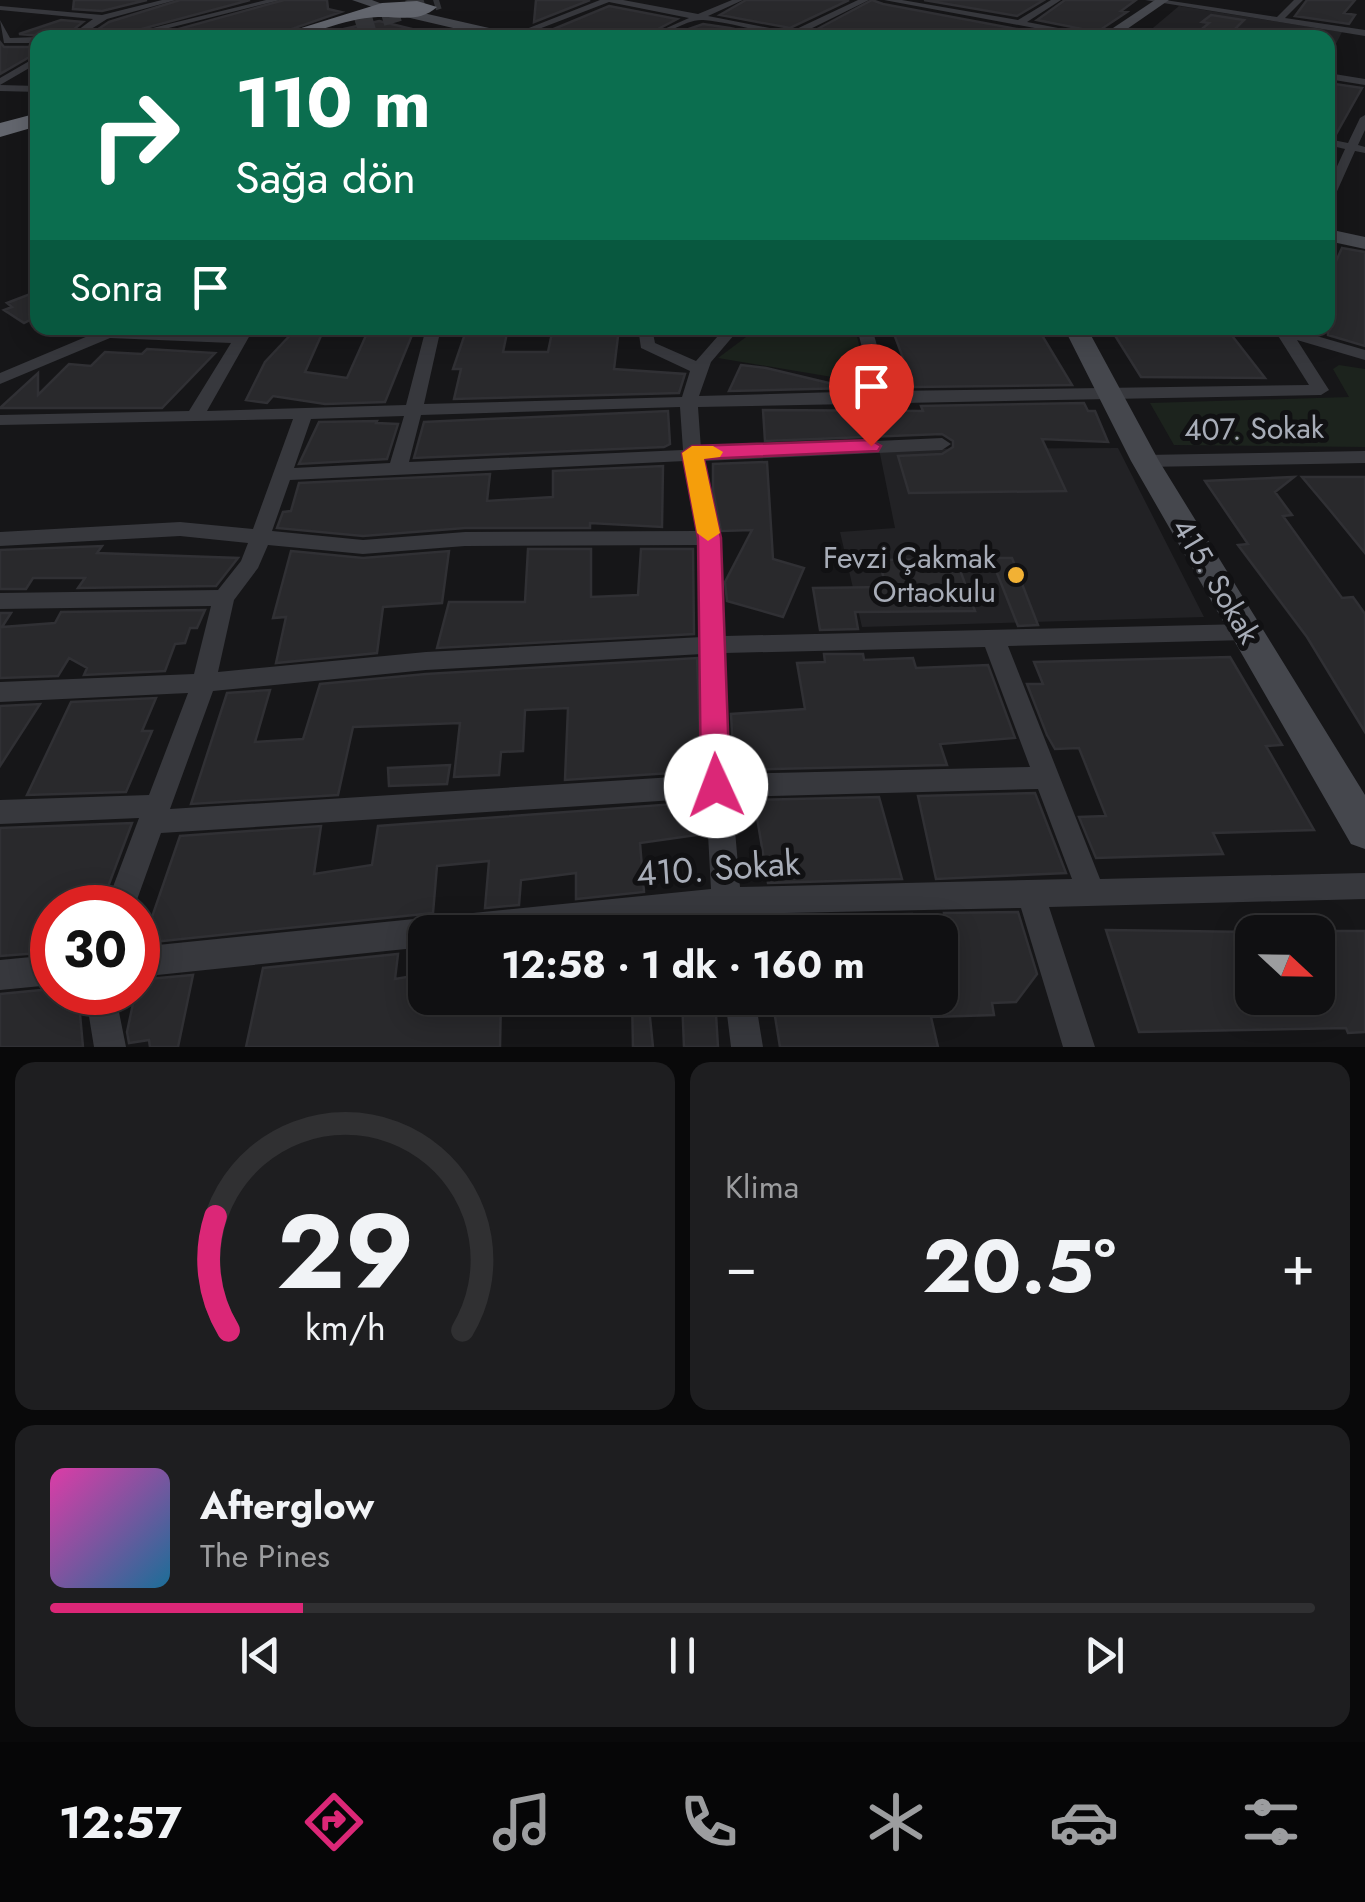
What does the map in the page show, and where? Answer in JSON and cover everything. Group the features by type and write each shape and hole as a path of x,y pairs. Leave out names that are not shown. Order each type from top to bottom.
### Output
{"highway":[{"path":"305,30 352,16 374,17 379,21 404,8"},
{"path":"350,30 404,8"},
{"path":"318,30 352,16"},
{"path":"328,30 352,16"},
{"path":"0,125 30,117"}],"street":[{"path":"0,6 10,0"},
{"path":"17,9 42,0"},
{"path":"77,30 107,17 169,0"},
{"path":"150,30 276,0"},
{"path":"533,30 609,0 762,30"},
{"path":"668,30 739,0"},
{"path":"801,30 866,0"},
{"path":"888,0 1062,30"},
{"path":"1020,23 1057,0"},
{"path":"1115,30 1157,0 1365,32"},
{"path":"1279,20 1299,0"},
{"path":"0,6 107,17"},
{"path":"404,8 488,30"},
{"path":"0,23 3,42 30,40"},
{"path":"0,85 30,64"},
{"path":"1335,77 1365,82"},
{"path":"0,85 30,89"},
{"path":"1335,187 1359,149 1365,118"},
{"path":"1335,232 1365,236"},
{"path":"1335,233 1365,243"},
{"path":"0,380 104,335"},
{"path":"195,416 243,335"},
{"path":"398,468 431,335"},
{"path":"646,335 647,345 698,368"},
{"path":"725,335 706,352 689,404 692,453 709,538 716,786 728,915"},
{"path":"866,335 883,397"},
{"name":"415. Sokak","path":"1079,335 1145,461 1365,830"},
{"path":"0,420 1321,390 1284,335"},
{"path":"1300,335 1365,355"},
{"path":"129,885 204,683 224,598 250,563 260,540 304,414"},
{"path":"284,474 942,444"},
{"name":"407. Sokak","path":"1145,461 1365,457"},
{"path":"0,539 180,529 260,540 363,547 465,540 709,538"},
{"path":"0,600 224,598"},
{"path":"0,692 204,683 426,661 712,645 1247,632"},
{"path":"994,638 1091,892"},
{"path":"0,812 155,814 716,786 1049,778"},
{"name":"410. Sokak","path":"160,960 726,900 1365,886"},
{"path":"1031,894 1079,1047"},
{"path":"0,975 30,972"},
{"path":"104,1015 110,1047"},
{"path":"742,1015 747,1047"}],"shaded area":[{"path":"1179,6 1329,30 1150,30"},
{"path":"749,335 857,335 868,383 718,358"},
{"path":"1339,365 1365,369 1365,447 1174,445 1150,403 1349,397 1333,369"},
{"name":"Fevzi Çakmak Ortaokulu","path":"1118,448 1204,617 862,627 840,532 895,528 879,449"}],"building":[{"path":"74,0 147,0 102,11 73,9"},
{"path":"180,0 250,0 138,30 97,30 109,22"},
{"path":"284,0 327,0 328,9 341,12 289,30 175,30"},
{"path":"536,0 590,0 534,22"},
{"path":"746,0 849,0 790,28 720,15"},
{"path":"872,0 1022,30 816,30"},
{"path":"924,0 1044,0 1017,16"},
{"path":"1065,0 1136,0 1121,11 1127,12 1100,30 1037,20"},
{"path":"1307,0 1355,0 1344,13 1355,15 1349,24 1295,16"},
{"path":"609,6 677,19 656,30 551,30"},
{"path":"1211,15 1244,20 1234,30 1201,30 1209,23 1202,22"},
{"path":"61,20 83,22 73,30 31,30"},
{"path":"379,21 416,30 339,30"},
{"path":"703,24 739,30 686,30"},
{"path":"0,42 4,47 30,47 30,57 0,74"},
{"path":"1335,84 1362,88 1335,136"},
{"path":"1342,248 1365,252 1365,346 1328,335 1335,335 1335,264"},
{"path":"30,294 30,320 24,323 4,310 12,307 7,303"},
{"path":"290,335 321,335 305,372 347,378 366,335 412,335 385,402 325,404 273,396 267,403 246,400 265,362"},
{"path":"465,335 507,335 503,352 548,352 552,335 618,335 614,369 685,374 679,393 454,399 461,369 453,369"},
{"path":"894,335 1042,335 1072,385 914,387"},
{"path":"1115,335 1231,335 1265,378 1141,377"},
{"path":"147,349 215,353 162,408 0,408 38,373 38,395 69,364 91,366 105,352 142,354"},
{"path":"741,365 766,368 850,388 729,391"},
{"path":"1084,403 1088,411 1095,411 1108,442 1042,439 1066,491 909,493 898,456 942,454 953,447 953,441 942,434 765,441 763,410 923,411 921,406"},
{"path":"668,411 670,444 664,447 414,458 424,422"},
{"path":"319,422 398,424 387,459 299,464"},
{"path":"767,462 773,559 804,568 783,617 727,601 725,582 752,530 721,531 713,490 713,464"},
{"path":"663,466 662,527 590,523 590,528 465,528 363,536 277,528 283,512 291,511 299,483 490,474 487,501 553,497 553,471"},
{"path":"1294,477 1275,492 1292,515 1283,516 1342,598 1353,597 1365,614 1365,732 1307,637 1238,545 1248,544 1205,481"},
{"path":"1302,477 1365,477 1365,553 1329,509"},
{"path":"102,546 97,553 238,558 216,586 78,588 85,578 33,578 26,589 0,589 0,550"},
{"path":"528,549 591,549 591,597 638,595 641,549 693,549 694,634 437,648 449,602 525,602"},
{"path":"291,551 363,558 449,551 442,603 383,607 377,653 276,663 286,617 273,618"},
{"path":"991,558 1012,558 1038,625 1018,626"},
{"path":"956,559 975,611 855,612 858,629 820,630 813,588 886,587 879,560"},
{"path":"205,610 197,628 190,628 185,643 175,644 165,671 84,675 87,668 69,658 58,676 0,678 0,613 11,613 2,627 55,623 61,612"},
{"path":"824,654 863,654 864,660 913,658 916,668 988,665 1015,738 940,744 947,765 734,770 731,714 805,709 797,663 825,662"},
{"path":"1230,657 1282,745 1266,746 1314,830 1213,833 1223,854 1096,858 1079,817 1106,816 1079,748 1055,749 1047,735 1027,684 1043,684 1034,662"},
{"path":"697,658 701,771 565,780 568,708 525,710 523,751 501,752 499,775 454,777 460,723 353,727 338,795 191,804 227,693 270,690 255,742 303,739 320,684"},
{"path":"156,698 142,731 152,731 126,792 27,795 71,702"},
{"path":"40,704 0,766 0,706"},
{"path":"450,765 447,784 389,786 388,768"},
{"path":"1035,793 1066,873 936,879 918,796"},
{"path":"879,797 902,879 768,883 754,800"},
{"path":"702,802 704,834 640,843 644,892 576,899 576,873 521,880 519,905 485,908 489,861 437,866 433,913 160,941 160,894 180,836 321,826 314,874 372,865 378,826"},
{"path":"132,823 109,885 30,885 30,954 0,956 0,828"},
{"path":"1018,912 1037,974 1016,1002 992,1003 994,1015 931,1017 938,1047 780,1047 775,1015 958,1015 958,915 944,913"},
{"path":"1106,930 1235,932 1235,1015 1335,1015 1335,931 1365,931 1365,1032 1348,1033 1346,1028 1139,1032"},
{"path":"398,954 395,979 408,977 408,1015 501,1015 500,1047 246,1047 263,968"},
{"path":"193,975 178,1047 150,1047 149,1040 129,1043 131,1015 160,1015 160,978"},
{"path":"30,991 30,1015 80,1015 83,1047 0,1047 0,994"},
{"path":"632,1015 650,1015 653,1047 633,1047"},
{"path":"683,1015 716,1015 718,1047 684,1047"}],"tunnel":[{"path":"356,25 439,0"}],"slow traffic":[{"path":"708,533 692,453 713,452"}],"place":[{"name":"Fevzi Çakmak Ortaokulu","path":"1016,575"}],"route":[{"path":"716,786 709,538 692,453 871,446"}]}
